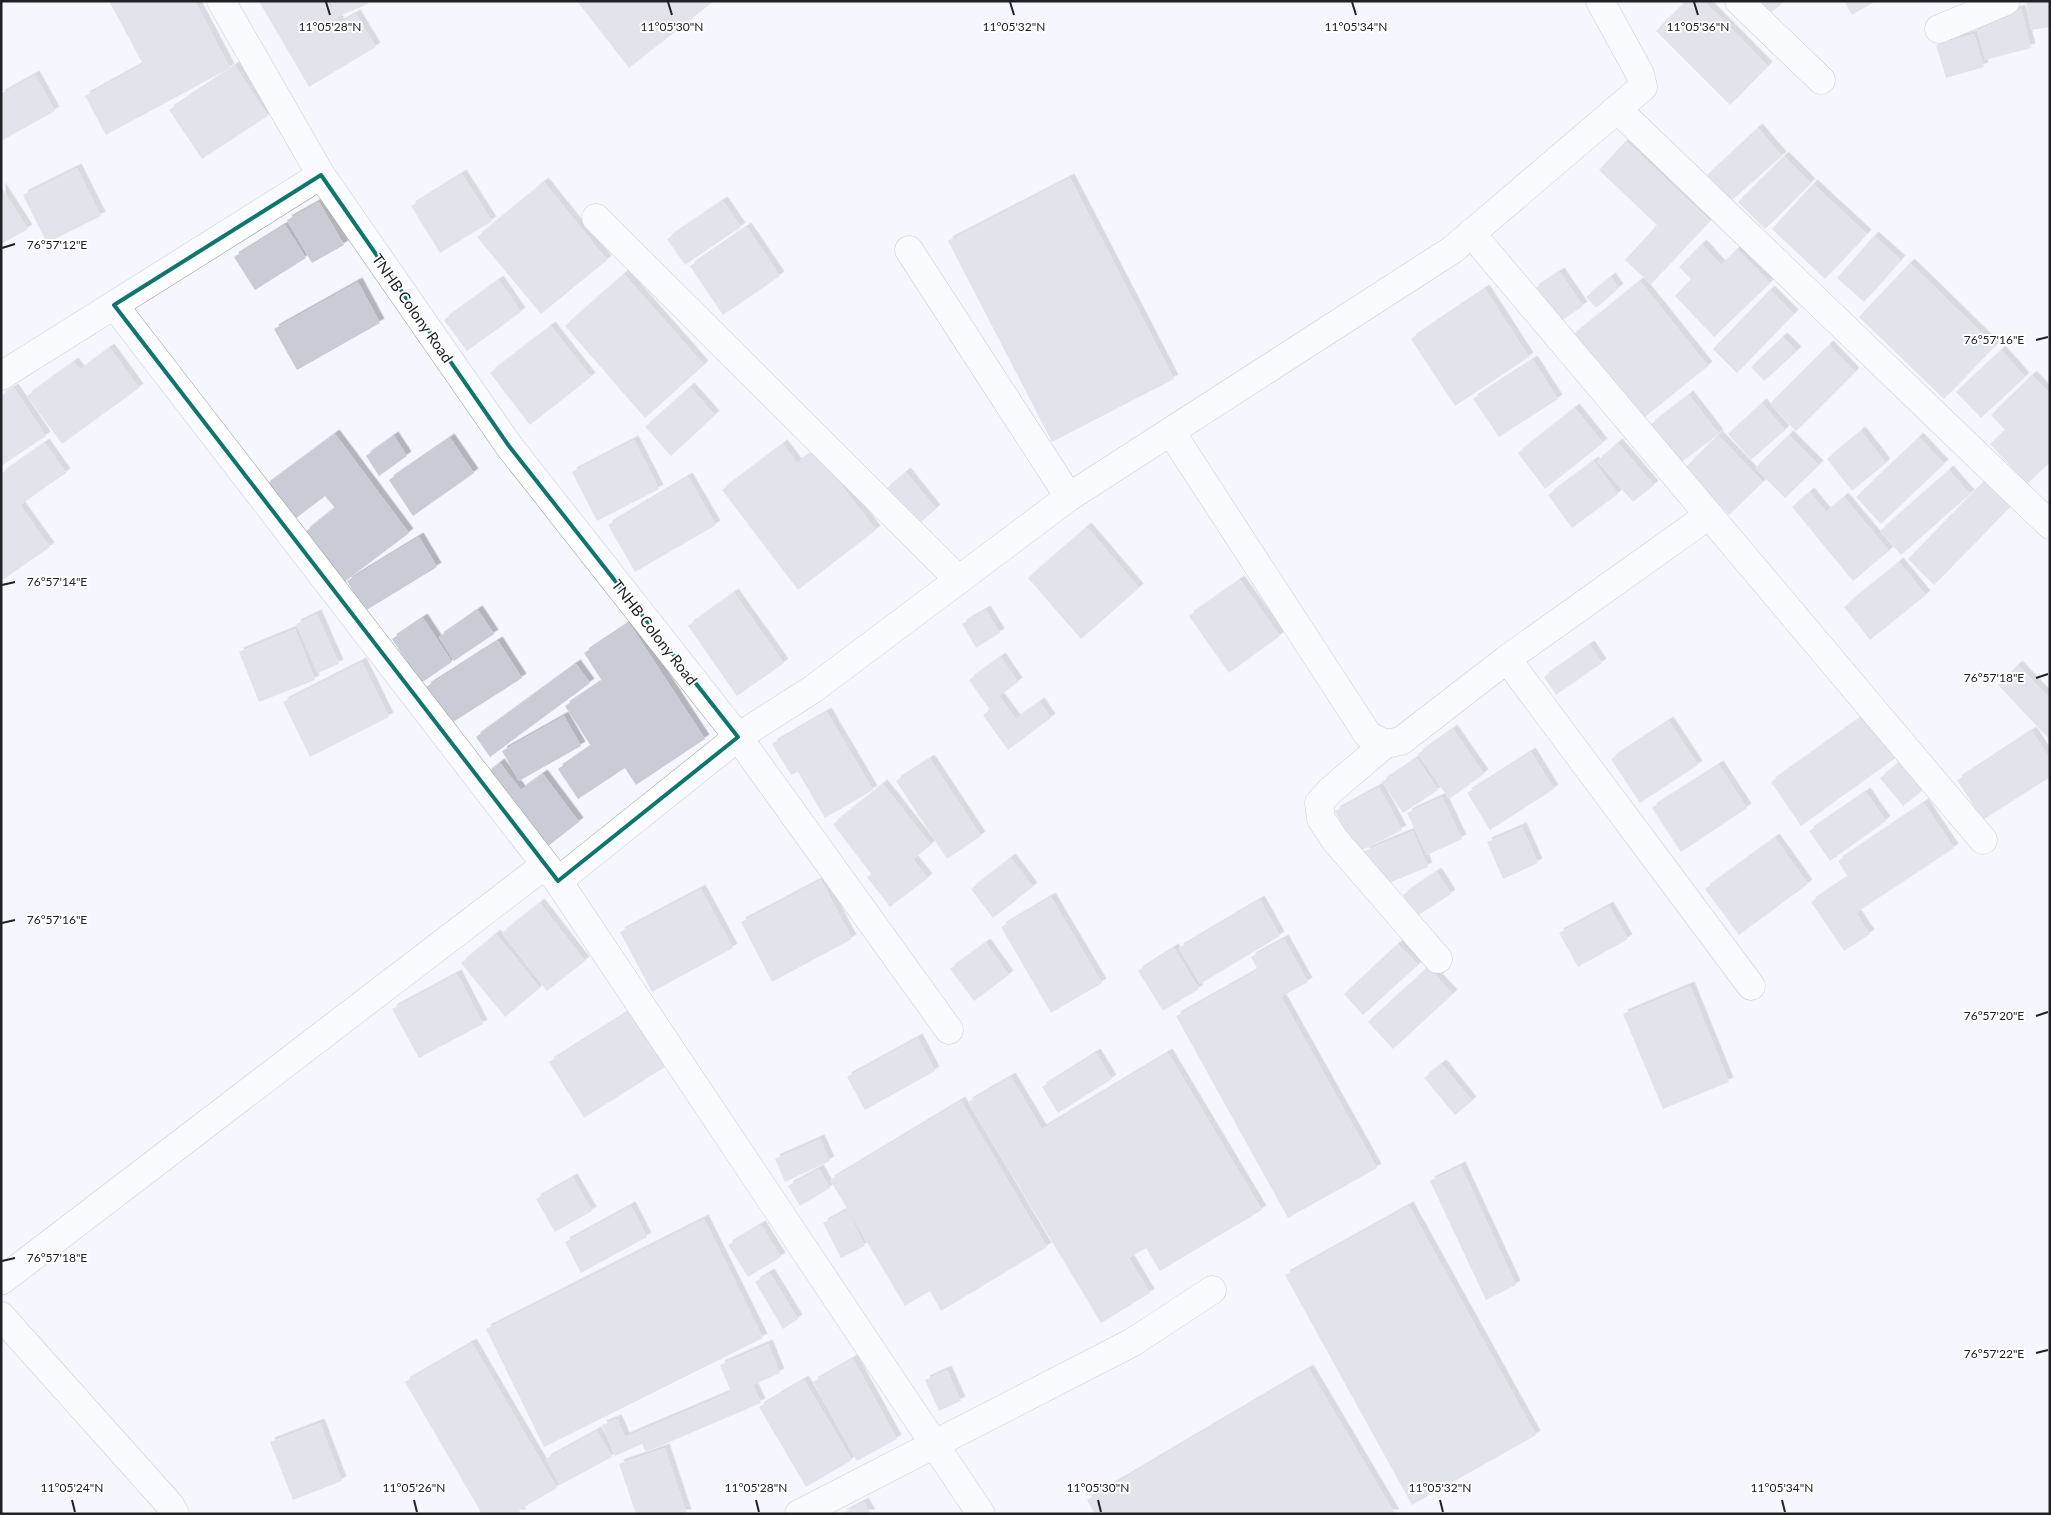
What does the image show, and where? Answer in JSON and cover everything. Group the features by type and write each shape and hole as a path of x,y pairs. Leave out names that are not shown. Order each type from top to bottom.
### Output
{"street":[{"name":"TNHB Colony Road","path":"221,1 321,175 509,446 738,737 949,1030"},
{"path":"1,1281 551,873 738,737 813,689 1069,498 1452,250 1643,87 1640,74 1600,1"},
{"path":"1739,1 1821,80"},
{"path":"1939,29 2006,1"},
{"path":"1617,109 2050,524"},
{"path":"1,376 321,175"},
{"path":"596,218 959,580"},
{"path":"1471,232 1983,840"},
{"path":"909,250 1069,498"},
{"path":"114,305 551,873 981,1514"},
{"path":"1171,432 1368,735 1385,744"},
{"path":"1438,959 1334,840 1321,819 1320,803 1331,790 1385,744 1402,741 1507,659 1709,514"},
{"path":"1507,659 1751,986"},
{"path":"799,1514 1133,1342 1212,1290"},
{"path":"1,1316 170,1505 175,1514"}],"highlighted area":[{"path":"321,175 509,446 738,737 558,881 114,305"}],"building":[{"path":"109,1 195,1 230,68 106,135 85,96 143,64"},
{"path":"262,1 328,1 340,23 356,14 376,47 309,87 260,3"},
{"path":"331,1 367,1 368,4 337,17"},
{"path":"577,1 714,1 629,68"},
{"path":"1686,1 1704,1 1768,66 1730,105 1656,31"},
{"path":"1759,1 1784,1 1770,14"},
{"path":"1844,1 1876,1 1852,15"},
{"path":"2026,1 2050,1 2050,27 2031,30"},
{"path":"2021,9 2031,48 1985,60 1975,21"},
{"path":"1974,34 1984,67 1946,78 1936,45"},
{"path":"235,66 268,116 202,159 169,110"},
{"path":"35,75 55,111 1,141 1,94"},
{"path":"1758,128 1782,156 1731,201 1707,175"},
{"path":"1626,141 1710,221 1651,284 1625,260 1657,225 1599,170"},
{"path":"1784,156 1811,183 1765,229 1738,202"},
{"path":"77,168 101,216 47,243 23,195"},
{"path":"462,174 492,221 440,253 411,206"},
{"path":"1070,178 1174,379 1052,442 948,241"},
{"path":"544,182 607,260 541,314 477,237"},
{"path":"1813,184 1867,234 1825,279 1772,229"},
{"path":"1,187 28,229 1,244"},
{"path":"723,201 741,227 685,265 667,239"},
{"path":"319,202 344,245 312,263 287,220"},
{"path":"285,225 306,258 255,290 234,257"},
{"path":"747,227 780,276 723,315 690,266"},
{"path":"1874,236 1901,260 1864,302 1837,278"},
{"path":"1702,244 1721,265 1737,249 1770,283 1714,337 1675,296 1691,279 1679,267"},
{"path":"1910,263 1995,346 1944,399 1859,317"},
{"path":"1560,272 1583,306 1557,324 1534,289"},
{"path":"624,274 704,365 645,418 565,326"},
{"path":"1611,277 1619,288 1596,308 1586,297"},
{"path":"499,280 521,312 467,351 444,320"},
{"path":"1640,281 1708,366 1640,421 1572,336"},
{"path":"358,282 380,323 297,370 274,329"},
{"path":"1485,289 1529,357 1455,406 1411,339"},
{"path":"1770,290 1794,314 1737,373 1713,349"},
{"path":"551,326 591,377 530,425 490,373"},
{"path":"1783,337 1797,351 1764,381 1751,367"},
{"path":"1829,345 1855,372 1796,431 1770,404"},
{"path":"110,348 139,388 62,444 27,396 74,362 80,370"},
{"path":"2001,350 2025,377 1981,418 1956,392"},
{"path":"1533,360 1558,399 1499,437 1473,399"},
{"path":"2032,375 2050,394 2050,462 2027,484 1990,444 2005,430 1991,415"},
{"path":"690,387 715,415 671,456 645,427"},
{"path":"14,388 46,436 1,466 1,396"},
{"path":"1689,395 1719,434 1679,464 1650,425"},
{"path":"1762,403 1785,430 1751,460 1728,434"},
{"path":"1575,408 1603,443 1545,489 1518,453"},
{"path":"1861,431 1886,463 1852,491 1827,459"},
{"path":"335,434 409,533 343,583 305,532 335,508 325,496 291,522 265,486"},
{"path":"1718,435 1763,482 1729,515 1685,468"},
{"path":"1789,435 1819,465 1785,498 1755,468"},
{"path":"394,436 407,456 379,476 366,456"},
{"path":"1919,437 1944,464 1881,524 1856,497"},
{"path":"450,438 474,473 413,516 389,480"},
{"path":"634,440 659,489 597,521 572,472"},
{"path":"45,443 66,473 20,505 50,547 1,581 1,474"},
{"path":"1618,443 1654,485 1633,502 1597,461"},
{"path":"783,444 797,463 815,451 876,530 798,590 722,490"},
{"path":"1594,461 1618,494 1572,528 1548,495"},
{"path":"1949,470 1970,494 1901,555 1880,531"},
{"path":"906,472 936,509 916,526 886,489"},
{"path":"688,477 716,525 635,572 608,525"},
{"path":"1986,479 2012,505 1934,585 1908,559"},
{"path":"1810,492 1826,512 1844,497 1889,551 1853,581 1792,507"},
{"path":"1087,527 1139,588 1081,639 1028,578"},
{"path":"419,537 437,567 365,611 347,581"},
{"path":"1899,562 1926,595 1870,640 1844,607"},
{"path":"1240,580 1280,636 1229,673 1189,616"},
{"path":"734,593 784,663 737,696 688,626"},
{"path":"478,610 494,634 454,661 439,637"},
{"path":"986,610 1000,633 976,648 962,624"},
{"path":"317,614 339,664 318,673 296,624"},
{"path":"423,618 452,662 421,683 392,639"},
{"path":"629,623 705,739 636,785 625,768 578,799 558,769 591,746 565,706 602,681 584,653"},
{"path":"295,629 315,680 259,702 239,652"},
{"path":"498,641 522,678 450,724 426,687"},
{"path":"1590,645 1602,663 1556,695 1544,677"},
{"path":"1001,657 1018,682 999,696 1016,719 1040,702 1051,718 1008,750 983,715 990,710 969,680"},
{"path":"362,662 389,717 310,757 283,702"},
{"path":"576,664 590,683 490,757 476,737"},
{"path":"2018,665 2050,699 2050,740 1998,685"},
{"path":"827,712 873,790 825,818 798,772 791,775 772,744"},
{"path":"1866,714 1897,757 1801,826 1771,782"},
{"path":"564,716 581,746 519,781 502,751"},
{"path":"1669,721 1698,765 1640,803 1611,759"},
{"path":"1453,729 1484,774 1449,799 1418,754"},
{"path":"2032,731 2050,759 2050,777 1983,820 1957,780"},
{"path":"1531,752 1554,789 1490,830 1467,793"},
{"path":"1417,758 1438,790 1403,813 1382,782"},
{"path":"930,759 981,836 947,859 896,781"},
{"path":"1900,762 1922,791 1903,806 1880,778"},
{"path":"500,763 521,790 543,774 579,822 543,850 486,774"},
{"path":"1719,765 1747,808 1681,852 1652,808"},
{"path":"883,784 931,845 913,859 928,878 890,907 867,877 871,874 833,824"},
{"path":"1379,787 1402,830 1357,853 1335,811"},
{"path":"1866,792 1886,821 1830,861 1809,831"},
{"path":"1442,797 1462,839 1427,855 1407,813"},
{"path":"1924,803 1954,848 1856,913 1870,934 1844,951 1811,902 1848,877 1838,861"},
{"path":"1522,827 1538,863 1503,879 1487,842"},
{"path":"1413,831 1428,867 1379,887 1364,851"},
{"path":"1775,838 1808,884 1739,935 1705,889"},
{"path":"1011,858 1033,887 993,918 971,889"},
{"path":"1437,872 1451,894 1417,916 1403,895"},
{"path":"821,880 852,939 772,982 741,922"},
{"path":"701,889 733,948 652,992 620,932"},
{"path":"1051,897 1102,983 1051,1013 1001,927"},
{"path":"1260,900 1280,936 1200,984 1179,948"},
{"path":"540,903 585,961 547,991 502,933"},
{"path":"1609,906 1628,939 1578,967 1559,933"},
{"path":"496,934 540,988 505,1017 461,963"},
{"path":"1284,939 1308,982 1281,997 1377,1168 1288,1218 1176,1016 1258,970 1251,957"},
{"path":"986,943 1009,975 974,1001 950,969"},
{"path":"1398,944 1418,965 1363,1015 1344,994"},
{"path":"1174,948 1199,989 1163,1011 1138,971"},
{"path":"1428,967 1453,994 1393,1049 1368,1022"},
{"path":"457,974 483,1024 419,1058 392,1009"},
{"path":"1690,986 1729,1082 1663,1109 1623,1014"},
{"path":"630,1011 665,1067 584,1118 549,1062"},
{"path":"918,1038 935,1071 865,1110 847,1077"},
{"path":"1096,1053 1112,1079 1058,1113 1042,1087"},
{"path":"1168,1053 1262,1210 1160,1271 1146,1248 1129,1258 1150,1293 1101,1323 968,1102 1011,1077 1042,1129"},
{"path":"1442,1064 1472,1101 1455,1115 1424,1078"},
{"path":"961,1101 1047,1247 941,1311 930,1291 905,1306 830,1180"},
{"path":"820,1139 830,1161 785,1182 775,1159"},
{"path":"1461,1166 1516,1285 1486,1300 1430,1181"},
{"path":"819,1169 830,1188 800,1206 788,1186"},
{"path":"573,1178 592,1211 555,1232 536,1199"},
{"path":"631,1206 647,1237 581,1273 565,1242"},
{"path":"1409,1206 1536,1435 1412,1505 1285,1275"},
{"path":"847,1210 865,1246 841,1258 823,1223"},
{"path":"704,1219 763,1338 544,1447 486,1329"},
{"path":"761,1225 781,1257 748,1277 728,1245"},
{"path":"770,1273 798,1319 783,1329 755,1282"},
{"path":"472,1343 557,1488 519,1510 521,1514 482,1514 405,1382"},
{"path":"768,1344 780,1373 753,1385 761,1403 646,1452 642,1444 615,1456 602,1425 617,1419 625,1437 731,1392 720,1365"},
{"path":"853,1359 897,1439 857,1461 813,1382"},
{"path":"1309,1369 1395,1514 1095,1514 1087,1500"},
{"path":"947,1370 961,1401 939,1411 925,1380"},
{"path":"804,1380 852,1460 806,1487 759,1407"},
{"path":"320,1423 342,1481 293,1500 270,1442"},
{"path":"597,1431 612,1457 560,1485 546,1459"},
{"path":"665,1448 687,1514 636,1514 619,1464"},
{"path":"864,1502 871,1514 842,1514"}]}
